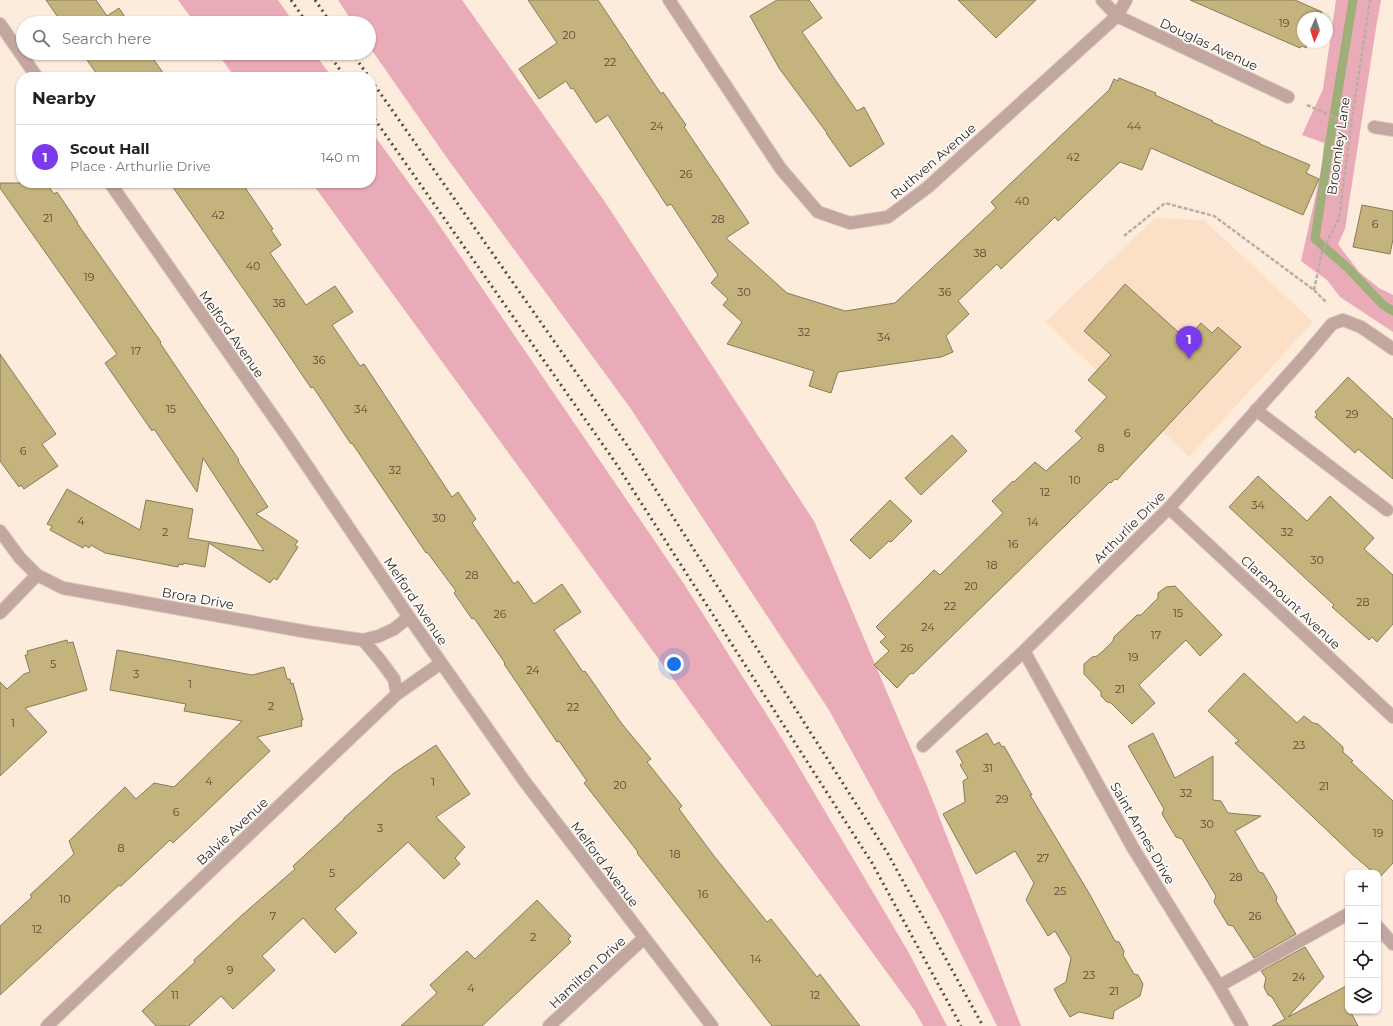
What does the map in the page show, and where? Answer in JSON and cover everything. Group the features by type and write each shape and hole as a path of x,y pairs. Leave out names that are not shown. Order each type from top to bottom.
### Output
{"street":[{"name":"Ruthven Avenue","path":"669,0 781,169 818,212 850,223 888,217 928,187 1118,16"},
{"name":"Douglas Avenue","path":"1102,0 1118,16 1288,97"},
{"path":"1118,16 1126,0"},
{"path":"0,24 16,47"},
{"path":"25,60 34,72"},
{"path":"1374,127 1393,130"},
{"name":"Melford Avenue","path":"113,188 289,439 409,617 524,782 712,1026"},
{"name":"Arthurlie Drive","path":"923,746 1024,651 1169,508 1332,324 1343,320 1361,327 1393,349"},
{"path":"1256,410 1387,510"},
{"name":"Claremount Avenue","path":"1169,508 1393,717"},
{"name":"Brora Drive","path":"0,531 20,558 36,575 63,588 100,596 308,632 364,640 379,636 394,629 409,617"},
{"path":"0,613 36,575"},
{"path":"364,640 394,679 398,694"},
{"name":"Saint Annes Drive","path":"1024,651 1133,848 1219,986 1242,1026"},
{"name":"Balvie Avenue","path":"47,1026 398,694 441,663"},
{"path":"1219,986 1345,916"},
{"path":"1381,930 1393,944"},
{"name":"Hamilton Drive","path":"550,1026 644,938"}],"path":[{"name":"Broomley Lane","path":"1124,236 1165,203 1214,216 1314,290 1322,252 1339,218 1350,125 1370,0"},
{"path":"1288,97 1350,125"}],"shaded area":[{"path":"178,0 278,0 289,16 190,16"},
{"path":"338,0 462,0 605,202 814,521 929,791 1021,1026 997,1026 942,916 829,710 631,409 447,158 376,56 376,16 348,16"},
{"path":"1336,0 1381,0 1345,229 1338,244 1359,272 1379,288 1393,295 1393,332 1340,297 1327,280 1301,261 1322,167 1324,143 1302,135 1323,89 1329,48 1333,48 1333,21"},
{"path":"222,60 319,60 328,72 231,72"},
{"path":"376,138 433,216 684,584 784,742 909,953 947,1026 923,1026 915,1011 316,188 376,188"},
{"path":"1155,218 1204,220 1313,322 1189,457 1045,322"}],"building":[{"path":"46,0 96,0 107,16 57,16"},
{"path":"528,0 598,0 661,94 663,92 686,125 684,127 749,223 726,238 787,293 845,311 895,303 996,208 991,202 1109,90 1114,79 1118,81 1119,78 1156,93 1155,95 1213,121 1212,122 1310,165 1306,173 1319,179 1303,215 1151,148 1142,170 1120,162 1058,221 1055,217 1001,269 997,264 958,301 969,314 946,336 953,352 941,357 838,372 831,393 809,386 814,371 727,344 742,322 723,305 728,299 711,283 718,275 671,204 667,206 608,115 596,123 573,88 571,89 566,81 539,99 519,69 557,43"},
{"path":"777,0 809,0 822,18 802,32 857,111 864,107 884,144 850,167 779,68 750,16"},
{"path":"958,0 1036,0 996,38"},
{"path":"1190,0 1295,0 1322,12 1297,12 1297,47"},
{"path":"119,8 124,16 107,16"},
{"path":"87,60 154,60 162,72 95,72"},
{"path":"0,183 16,183 16,188 50,188 54,194 57,192 77,223 161,342 160,343 239,460 238,461 268,507 256,514 298,541 295,545 298,547 277,580 274,578 270,583 209,543 205,567 183,563 183,565 179,564 178,567 105,553 91,545 89,548 85,545 83,548 50,530 52,526 47,524 67,489 140,530 146,500 193,509 188,538 264,551 203,458 197,492 154,429 152,431 105,363 117,354 0,188"},
{"path":"173,188 245,188 273,229 271,230 281,245 270,253 306,305 335,286 353,312 332,325 360,366 364,364 452,497 458,492 476,519 472,523 514,584 518,581 534,604 562,584 581,612 554,630 622,724 651,759 647,762 682,806 679,809 714,856 767,922 771,919 817,977 820,974 860,1026 772,1026 584,783 587,781 559,741 557,742 474,618 472,619 454,593 456,591 427,552 426,553 352,443 351,444 313,387 311,388"},
{"path":"1362,205 1393,211 1393,239 1390,254 1353,247"},
{"path":"1125,284 1186,339 1201,323 1212,333 1218,327 1241,347 1117,480 1115,479 1111,483 1110,482 897,688 874,665 889,651 880,642 886,637 876,627 934,570 940,575 1003,513 992,501 1013,481 1014,482 1035,462 1046,471 1082,438 1075,431 1107,397 1088,380 1111,355 1084,331"},
{"path":"0,354 56,434 42,444 58,466 24,489 21,485 19,487 0,461"},
{"path":"1348,377 1393,419 1393,479 1358,449 1355,453 1315,417 1317,415 1315,412"},
{"path":"952,435 967,451 921,495 905,478"},
{"path":"1258,476 1307,521 1330,496 1374,538 1364,549 1393,575 1393,624 1377,642 1372,637 1369,640 1332,607 1334,605 1229,507"},
{"path":"890,500 912,521 891,542 889,541 870,559 850,540"},
{"path":"1175,586 1222,635 1200,656 1186,640 1139,685 1155,703 1132,724 1111,703 1107,702 1101,696 1101,692 1084,674 1084,664 1104,650 1113,641 1114,637 1137,615 1141,615 1158,598 1158,593 1166,587"},
{"path":"67,640 68,643 73,642 87,690 25,708 47,732 0,776 0,682 7,689 24,674 30,672 25,655 28,655 27,651"},
{"path":"117,650 252,675 284,667 287,679 290,679 291,684 293,683 303,720 301,720 302,726 257,737 270,751 173,843 170,840 0,995 0,926 32,897 30,895 74,854 69,841 125,787 136,799 154,783 174,787 242,721 184,711 186,704 110,690"},
{"path":"1244,673 1297,723 1304,716 1313,723 1318,724 1343,747 1343,752 1353,761 1351,762 1393,801 1393,863 1381,876 1381,870 1370,870 1235,743 1239,741 1208,711"},
{"path":"987,733 994,745 999,742 1002,747 1004,746 1032,795 1030,795 1089,893 1115,941 1119,942 1124,951 1123,955 1134,974 1138,975 1143,984 1140,996 1114,1011 1113,1019 1079,1012 1070,1017 1054,989 1066,982 1071,958 1055,931 1048,936 1026,900 1034,883 1015,851 976,874 943,814 965,802 963,781 968,778 960,765 963,763 956,751"},
{"path":"1153,733 1175,778 1213,756 1213,800 1221,801 1228,813 1261,816 1235,831 1259,872 1263,873 1277,897 1276,901 1296,934 1254,958 1233,926 1228,925 1214,902 1216,896 1182,839 1176,837 1162,814 1164,809 1128,746"},
{"path":"436,745 470,794 436,817 465,847 455,858 460,864 444,879 408,842 335,909 357,933 335,953 303,918 262,956 275,970 233,1009 221,996 189,1026 156,1026 142,1011 195,962 194,960 241,916 295,869 293,866 344,818 394,773"},
{"path":"537,900 571,936 568,939 571,942 482,1026 401,1026 437,993 430,985 467,951 475,959"},
{"path":"1305,947 1324,977 1288,1017 1345,987 1345,1014 1352,1014 1358,1026 1272,1026 1285,1019 1272,997 1268,995 1264,987 1266,978 1261,971"}],"waterway":[{"path":"1353,0 1315,239 1349,269 1383,305 1393,311"}],"railway":[{"path":"291,0 302,16"},
{"path":"315,0 326,16"},
{"path":"333,60 341,72"},
{"path":"357,60 365,72"},
{"path":"376,87 631,451 888,854 983,1026"},
{"path":"376,121 615,462 872,863 961,1026"}],"place":[{"name":"Scout Hall","path":"1189,359"}]}
